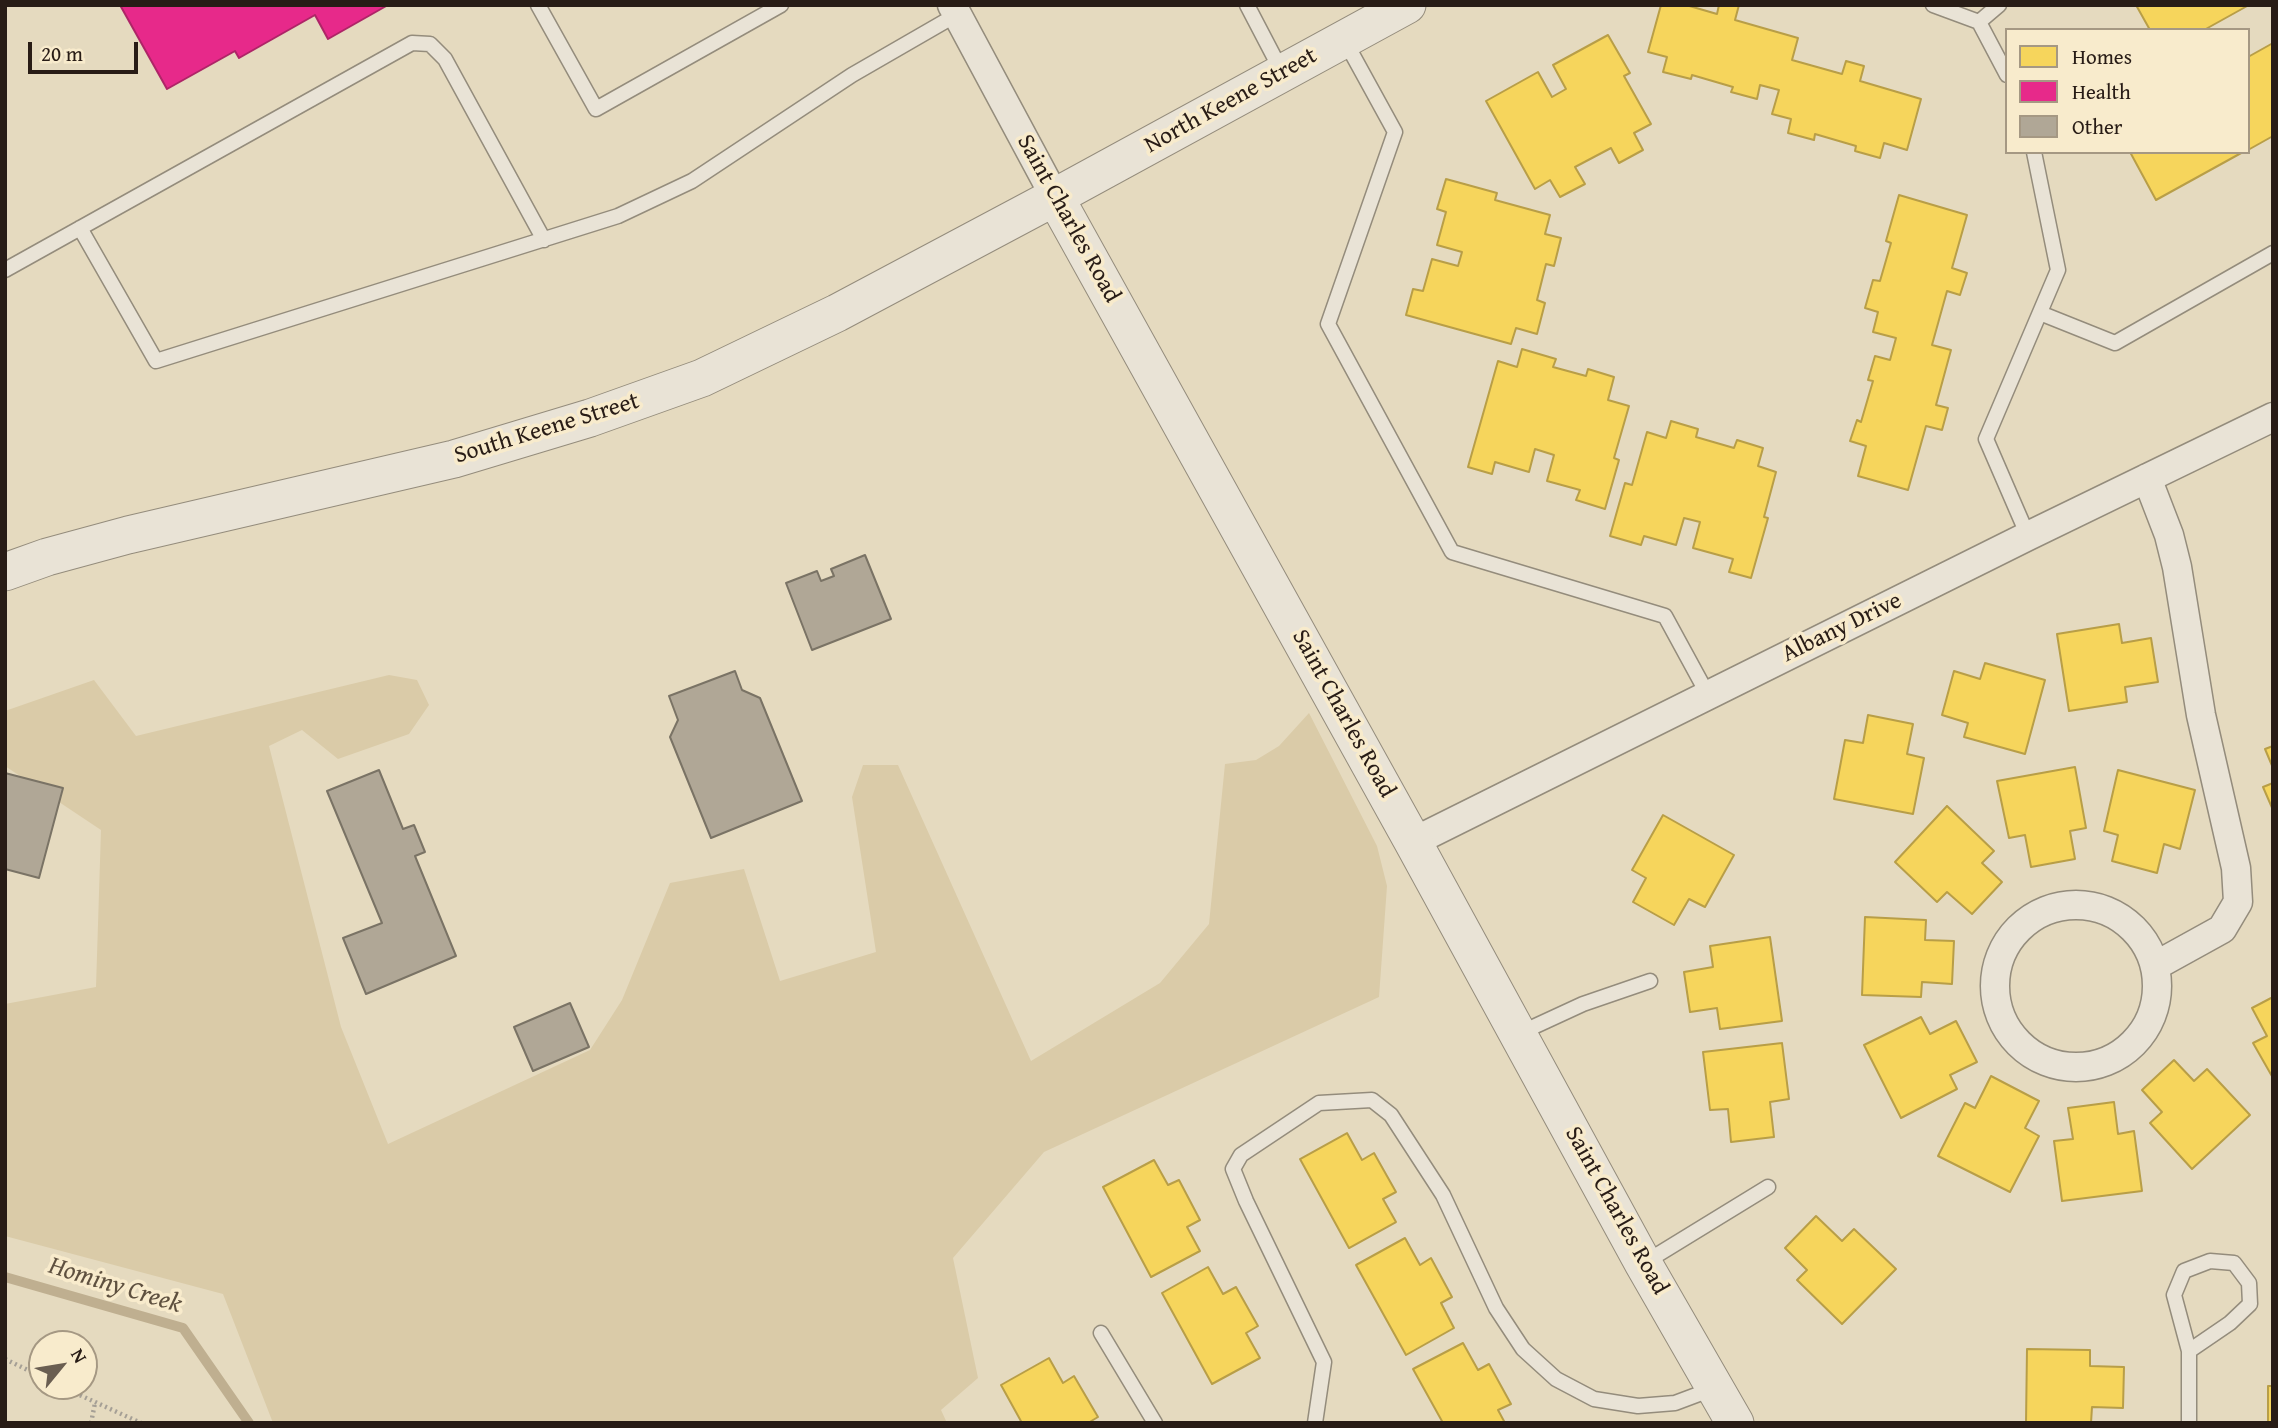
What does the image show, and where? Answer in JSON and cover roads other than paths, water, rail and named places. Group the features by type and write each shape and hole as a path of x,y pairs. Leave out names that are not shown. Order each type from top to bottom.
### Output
{"street":[{"name":"North Keene Street","path":"1055,197 1408,5"},
{"name":"Saint Charles Road","path":"954,10 1643,1264 1735,1423"},
{"name":"South Keene Street","path":"5,572 47,557 128,535 454,459 590,418 702,378 836,313 1055,197"},
{"name":"Albany Drive","path":"1413,842 2273,417"},
{"path":"2147,478 2178,567 2201,715 2235,868 2238,902 2222,929 2155,966"},
{"path":"2078,904 2104,909 2127,922 2144,942 2155,966 2157,993 2150,1020 2135,1042 2112,1059 2087,1066 2060,1066 2034,1055 2013,1037 1999,1014 1994,987 1998,961 2010,937 2029,919 2053,908 2078,904"}],"lane":[{"path":"538,5 596,109 781,5"},
{"path":"1247,5 1283,73"},
{"path":"1933,5 1979,22 2005,71"},
{"path":"1979,22 1999,5"},
{"path":"80,228 156,361 618,216 692,181 954,10"},
{"path":"1344,40 1395,132 1328,324 1452,552 1665,616 1708,695"},
{"path":"5,270 412,43 430,44 444,59 544,240"},
{"path":"2028,536 1986,439 2058,270 2034,154"},
{"path":"2040,313 2115,344 2273,253"},
{"path":"1518,1034 1583,1004 1650,981"},
{"path":"1315,1423 1324,1362 1233,1169 1241,1155 1319,1103 1372,1100 1391,1115 1443,1195 1496,1308 1523,1349 1556,1379 1594,1399 1638,1406 1675,1403 1714,1388"},
{"path":"1643,1264 1768,1187"},
{"path":"2189,1351 2230,1324 2250,1304 2249,1283 2234,1263 2210,1261 2184,1271 2174,1295 2189,1351 2189,1423"},
{"path":"1101,1333 1155,1423"}],"waterway":[{"name":"Hominy Creek","path":"5,1277 183,1328 249,1423"}]}
